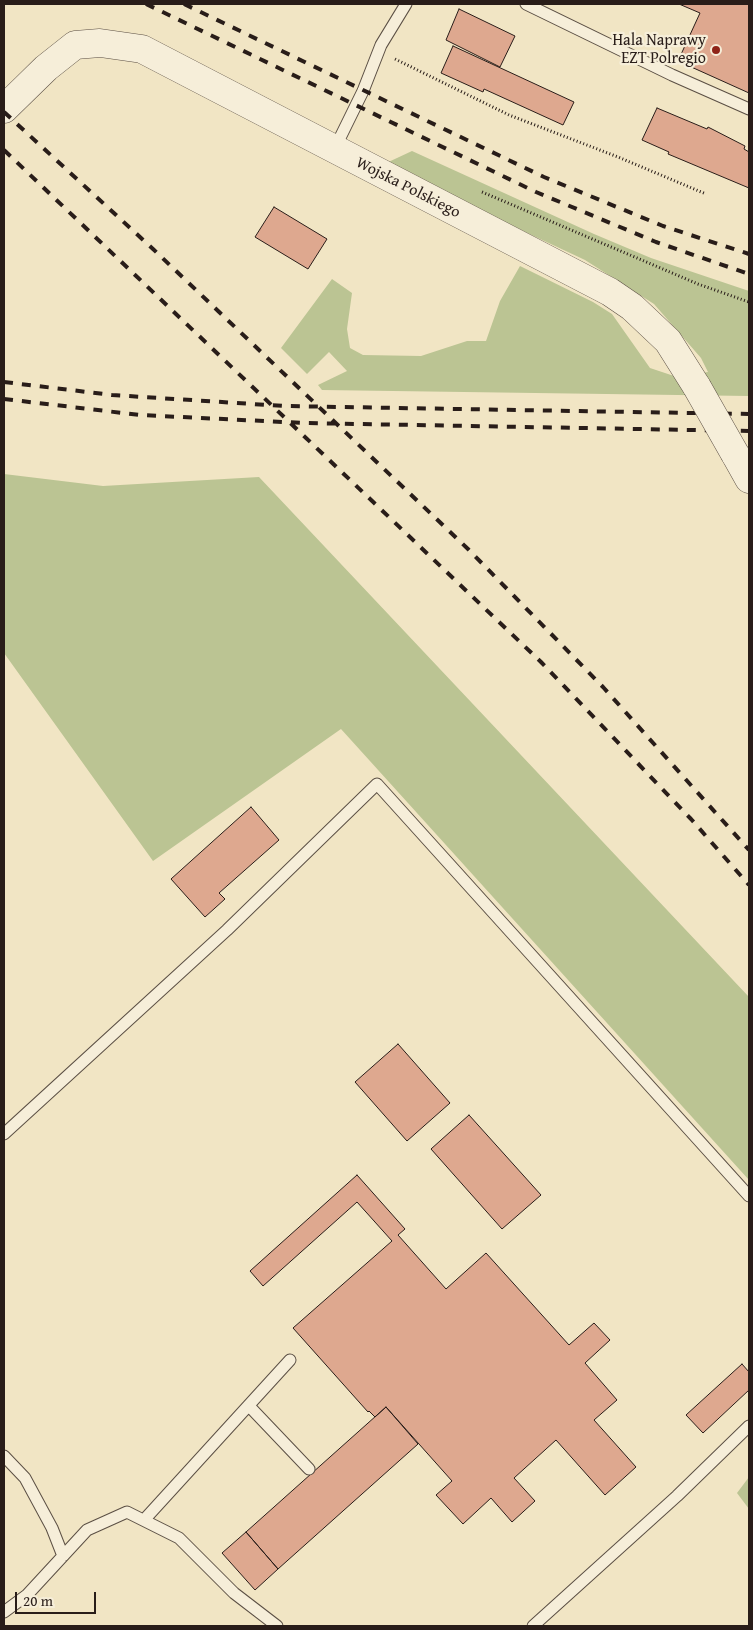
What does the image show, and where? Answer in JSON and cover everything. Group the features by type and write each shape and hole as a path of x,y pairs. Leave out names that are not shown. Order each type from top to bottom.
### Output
{"street":[{"name":"Wojska Polskiego","path":"4,108 46,68 75,45 100,43 142,49 610,292 632,307 658,330 673,349 697,387 749,479"}],"lane":[{"path":"334,150 379,50 406,4"},
{"path":"526,4 672,75 749,109"},
{"path":"4,1134 227,930 377,784 749,1196"},
{"path":"144,1520 290,1360"},
{"path":"248,1406 308,1469"},
{"path":"533,1626 677,1496 749,1426"},
{"path":"4,1456 25,1478 52,1528 63,1556"},
{"path":"4,1612 27,1596 87,1530 127,1512 179,1538 234,1593 277,1626"}],"path":[{"path":"379,50 509,115 618,156 706,194"},
{"path":"477,190 690,280 749,302"}],"green space":[{"path":"412,151 651,258 749,291 749,396 322,390 318,385 347,371 329,352 307,374 281,348 332,279 352,293 347,329 350,348 363,355 421,356 467,341 486,341 500,301 520,266 593,302 612,314 650,368 677,377 708,372 701,358 654,304 585,260 382,165"},
{"path":"4,474 103,486 259,477 749,997 749,1180 341,729 153,861 4,653"},
{"path":"749,1477 749,1509 737,1493"}],"building":[{"name":"Hala Naprawy EZT Polregio","path":"679,4 749,4 749,93 678,61 700,13"},
{"path":"459,9 515,36 500,67 446,40"},
{"path":"453,46 574,102 563,125 484,89 483,92 441,73"},
{"path":"657,108 707,129 708,127 745,146 744,149 749,152 749,188 668,154 669,152 642,140"},
{"path":"274,207 327,239 308,269 255,237"},
{"path":"251,807 279,840 219,893 225,899 205,917 171,879"},
{"path":"398,1044 450,1103 407,1141 355,1082"},
{"path":"469,1115 541,1195 502,1229 431,1149"},
{"path":"357,1175 405,1229 398,1235 446,1289 486,1253 569,1345 594,1323 610,1340 585,1363 617,1400 594,1420 636,1467 605,1495 556,1440 514,1478 535,1501 512,1522 491,1498 463,1524 436,1495 452,1481 386,1407 375,1417 368,1412 293,1328 392,1241 357,1202 263,1286 250,1271"},
{"path":"742,1364 749,1372 749,1390 703,1433 686,1415"},
{"path":"386,1407 418,1444 278,1569 246,1532"},
{"path":"246,1532 278,1569 255,1590 222,1553"}],"railway":[{"path":"146,4 536,192 656,242 749,274"},
{"path":"184,4 544,177 663,226 749,254"},
{"path":"4,112 153,249 468,549 603,687 749,850"},
{"path":"4,150 541,662 691,819 749,885"},
{"path":"4,382 112,395 284,406 749,414"},
{"path":"4,399 140,415 304,423 749,431"}],"place":[{"name":"Hala Naprawy EZT Polregio","path":"716,50"}]}
